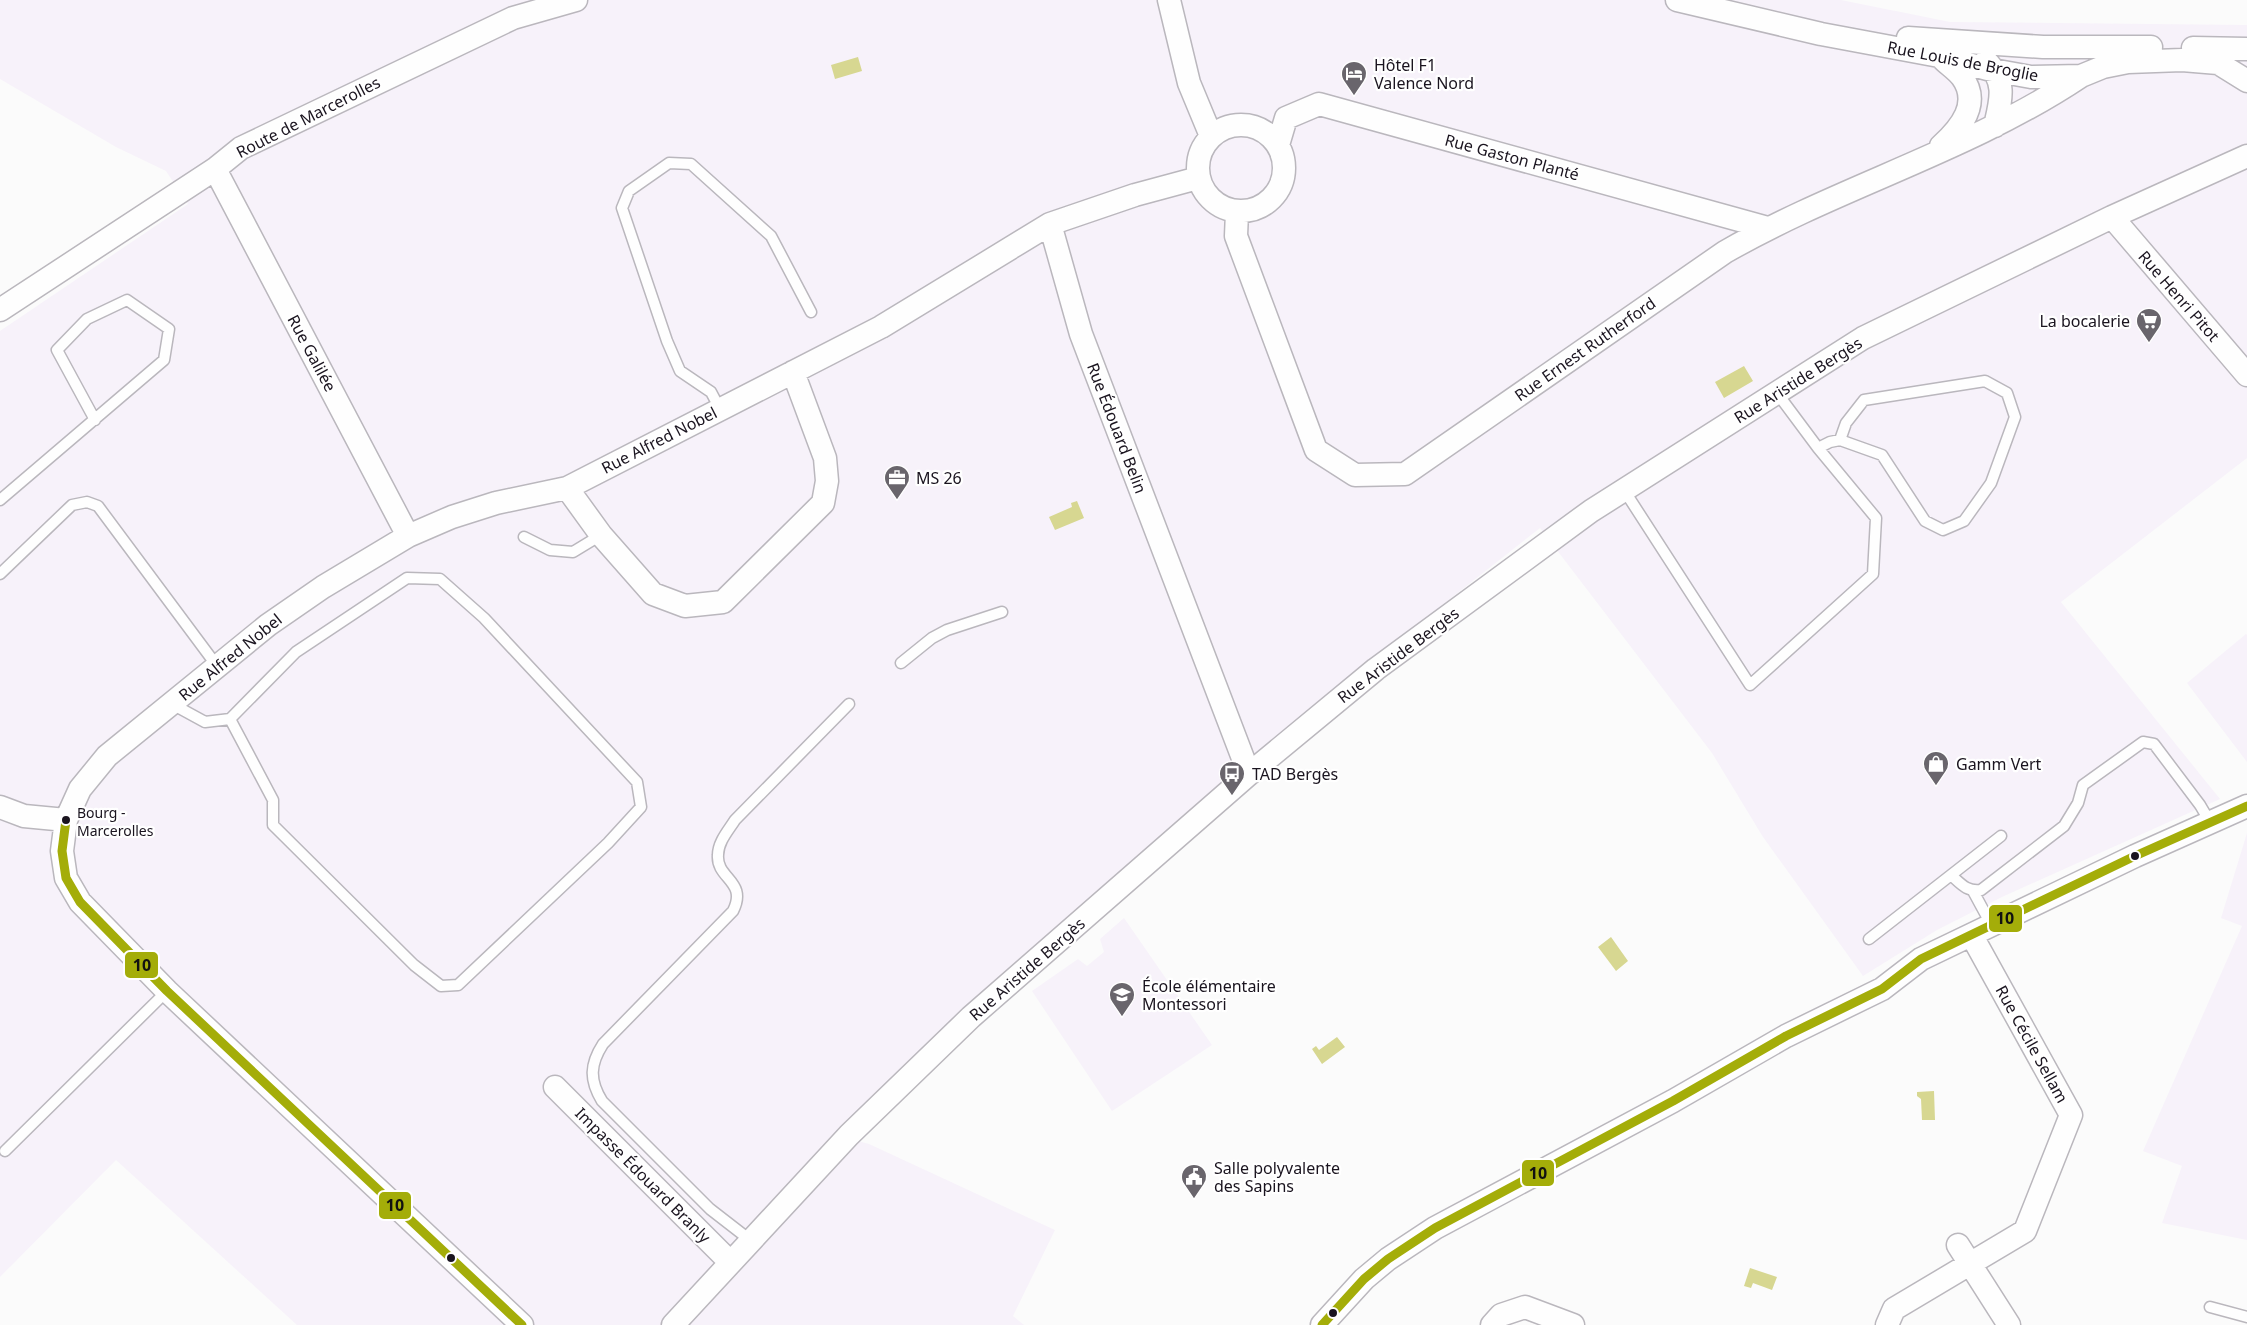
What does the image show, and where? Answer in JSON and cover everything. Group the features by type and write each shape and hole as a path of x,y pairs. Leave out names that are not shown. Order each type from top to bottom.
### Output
{"street":[{"name":"Route de Marcerolles","path":"0,310 215,169 241,148 513,18 576,0"},
{"path":"1169,0 1189,83 1211,136"},
{"name":"Rue Louis de Broglie","path":"1677,0 1821,34 1939,56 1996,71 2031,77 2081,76 2128,62 2182,60 2217,63 2247,81"},
{"path":"1821,34 1828,30 1840,30 1899,37 2043,47 2247,49"},
{"path":"1965,42 1996,71 2000,82 2001,101 1995,126"},
{"path":"1930,157 1962,124 1971,104 2008,59 2043,47"},
{"path":"1939,56 1960,75 1969,88 1971,104"},
{"name":"Rue Ernest Rutherford","path":"1237,212 1236,236 1316,450 1355,475 1405,474 1715,259 1768,228 1995,126 2033,106 2081,76"},
{"name":"Rue Gaston Planté","path":"1278,145 1286,118 1319,104 1768,228"},
{"path":"1247,125 1265,132 1278,145 1284,165 1281,185 1257,208 1237,212 1221,207 1206,195 1198,178 1199,155 1211,136 1228,127 1247,125"},
{"name":"Rue Aristide Bergès","path":"673,1325 849,1135 971,1017 1249,774 1376,669 1583,517 1863,338 2112,217 2247,156"},
{"name":"Rue Galilée","path":"215,169 408,536"},
{"path":"1050,224 1135,195 1198,178"},
{"name":"Rue Henri Pitot","path":"2112,217 2247,375"},
{"name":"Rue Alfred Nobel","path":"522,1325 167,991 80,902 66,878 62,851 66,820 80,789 107,756 268,625 408,536 452,517 496,503 567,488 881,327 1050,224"},
{"name":"Rue Édouard Belin","path":"1050,224 1081,334 1249,774"},
{"path":"567,488 601,535 653,594 685,606 723,602 823,503 827,481 825,459 793,372"},
{"path":"1322,1325 1364,1279 1388,1259 1426,1234 1673,1101 1786,1036 1882,988 1922,959 2247,806"},
{"path":"0,807 24,816 66,820"},
{"name":"Rue Cécile Sellam","path":"1887,1325 1894,1309 2025,1231 2072,1115 1982,931"},
{"name":"Impasse Édouard Branly","path":"555,1087 730,1262"},
{"path":"1958,1245 2009,1325"},
{"path":"1492,1325 1501,1315 1526,1307 1573,1325"}],"lane":[{"path":"720,409 711,392 680,371 667,340 622,208 629,191 669,163 691,164 771,236 812,312"},
{"path":"0,501 95,420 164,360 169,329 127,300 87,319 57,350 95,420"},
{"path":"1818,448 1839,440 1882,455 1924,521 1943,530 1964,521 1991,483 2014,417 2007,393 1985,381 1864,400 1846,423 1839,440"},
{"path":"1624,490 1750,685 1873,574 1876,518 1818,448 1777,393"},
{"path":"0,574 72,505 87,502 98,506 217,666"},
{"path":"524,537 550,550 573,552 601,535"},
{"path":"172,704 205,722 230,719 296,652 388,590 407,578 440,579 484,618 637,782 641,807 608,843 458,985 441,986 414,965 273,825 273,800 230,719"},
{"path":"901,663 946,630 1002,612"},
{"path":"750,1240 710,1209 602,1101 595,1089 592,1068 596,1054 603,1044 733,911 738,900 738,892 719,866 717,854 722,838 735,820 849,704"},
{"path":"1951,875 1965,888 1973,891 1981,890 2064,826 2078,803 2083,785 2143,742 2154,744 2210,822"},
{"path":"1869,939 2001,836"},
{"path":"1973,891 1982,931"},
{"path":"5,1151 167,991"},
{"path":"2210,1307 2247,1317"}],"shaded area":[{"path":"0,0 1841,0 1950,22 2247,25 2247,458 2061,602 2220,799 2002,897 1937,930 1863,976 1763,837 1712,753 1540,528 1294,722 1077,935 854,1140 869,1144 1055,1230 1013,1316 1024,1325 297,1325 116,1160 0,1277 0,331 188,204 166,171 116,147 0,79"},
{"path":"858,57 862,71 835,79 831,65"},
{"path":"1744,366 1753,381 1724,398 1715,382"},
{"path":"1077,501 1084,518 1055,530 1049,517 1072,507 1071,503"},
{"path":"2247,635 2247,762 2187,683"},
{"path":"2247,833 2247,1240 2162,1223 2182,1166 2143,1151 2242,926 2221,918"},
{"name":"École élémentaire Montessori","path":"1124,918 1212,1045 1112,1111 1032,991 1078,959 1087,966 1104,952 1100,939"},
{"path":"1611,937 1628,961 1616,971 1598,947"},
{"path":"1337,1037 1345,1047 1322,1064 1312,1049 1316,1046 1319,1050"},
{"path":"1934,1091 1935,1120 1922,1120 1921,1099 1917,1096 1917,1092"},
{"path":"1750,1268 1777,1277 1772,1290 1753,1283 1751,1288 1744,1286"}],"transit line":[{"name":"10","path":"1322,1325 1364,1279 1388,1259 1435,1228 1673,1101 1786,1036 1882,989 1921,959 2135,856 2247,806"},
{"name":"10","path":"66,820 62,851 66,878 80,902 167,991 522,1325"}],"place":[{"name":"Hôtel F1 Valence Nord","path":"1354,97"},
{"name":"La bocalerie","path":"2149,344"},
{"name":"MS 26","path":"897,501"},
{"name":"Gamm Vert","path":"1936,787"},
{"name":"TAD Bergès","path":"1232,797"},
{"name":"Bourg - Marcerolles","path":"66,820"},
{"name":"École élémentaire Montessori","path":"1122,1018"},
{"name":"Salle polyvalente des Sapins","path":"1194,1200"}]}
